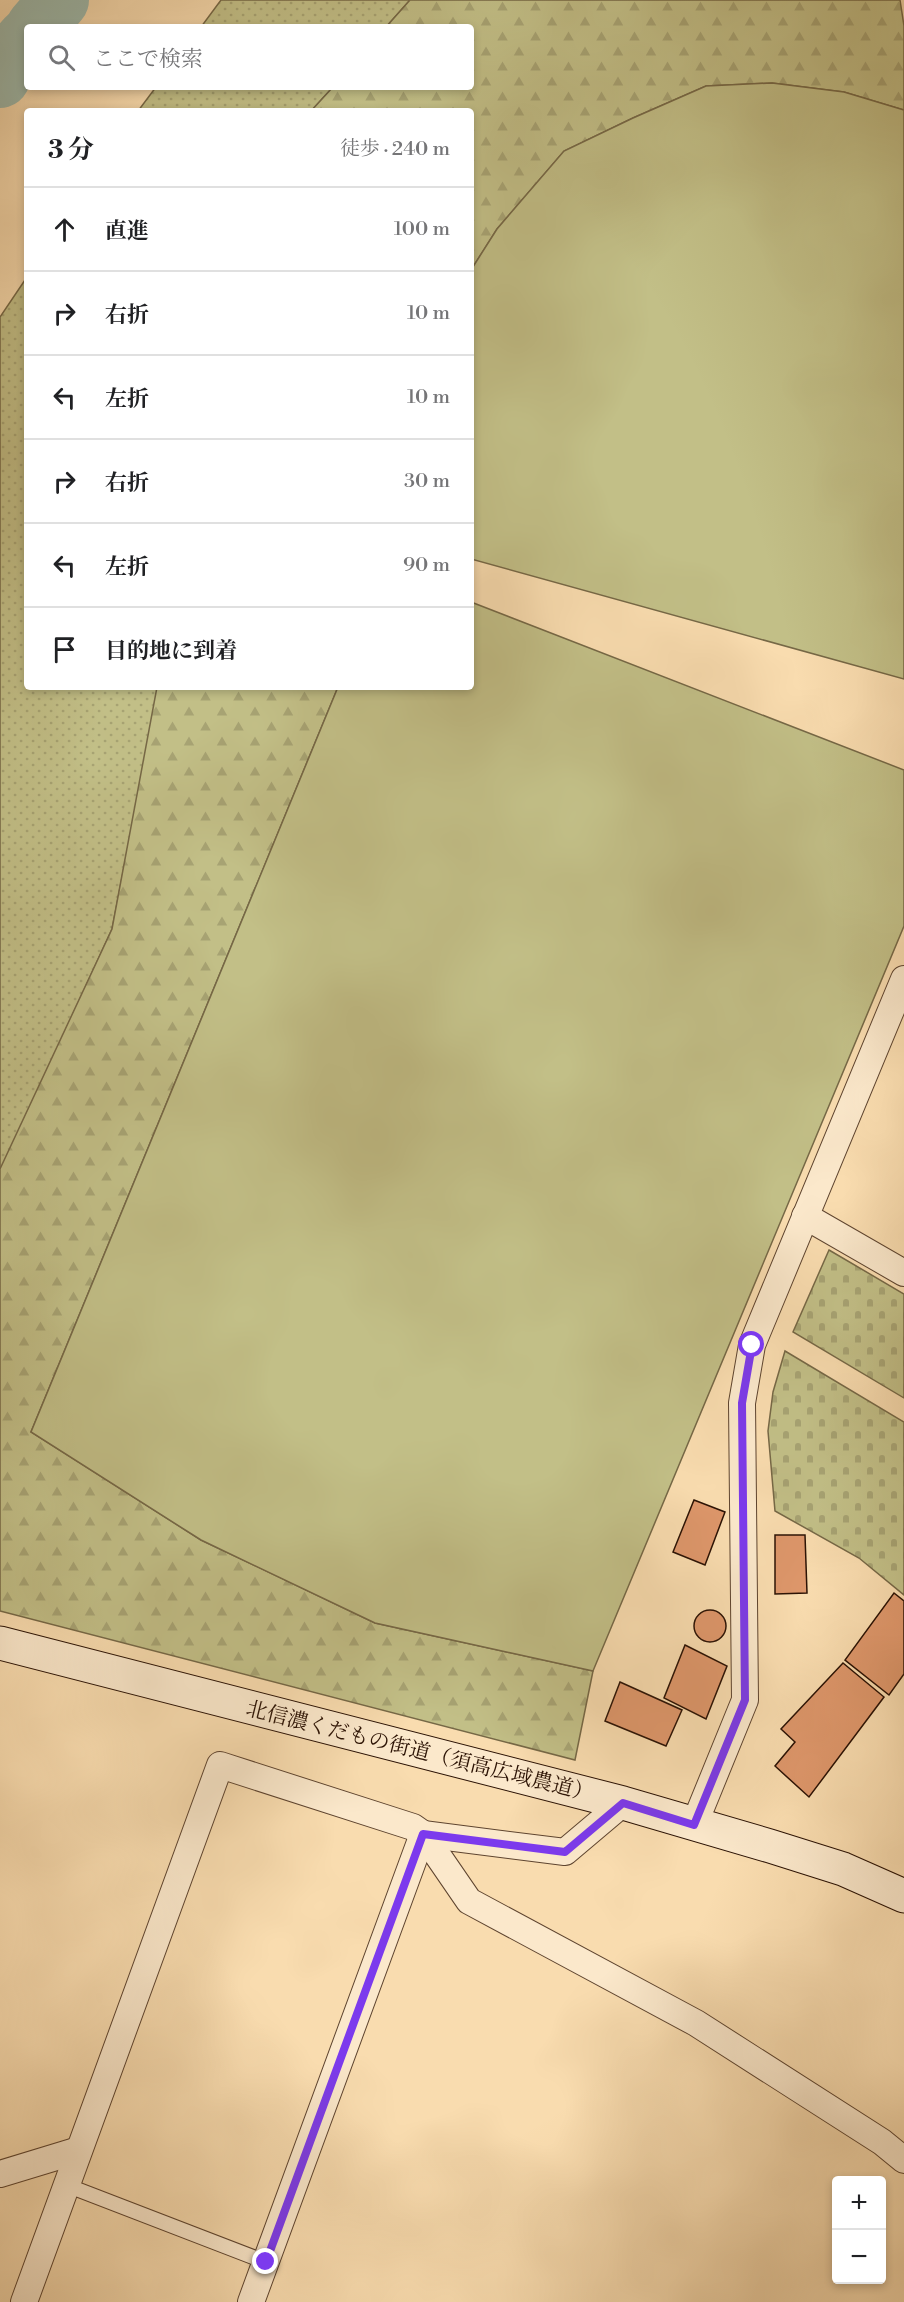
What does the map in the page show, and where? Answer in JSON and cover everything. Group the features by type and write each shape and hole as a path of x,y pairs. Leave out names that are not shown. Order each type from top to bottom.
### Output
{"street":[{"path":"694,1825 745,1700 742,1403 752,1345 904,978"},
{"path":"805,1216 904,1273"},
{"name":"北信濃くだもの街道（須高広域農道）","path":"0,1643 623,1803 843,1869 904,1896"},
{"path":"24,2302 220,1765 413,1827 423,1834 469,1901 696,2023 882,2142 904,2160"},
{"path":"423,1834 565,1852 623,1803"},
{"path":"253,2302 423,1834"},
{"path":"0,2174 79,2150"}],"lane":[{"path":"66,2185 266,2262"}],"green space":[{"path":"221,0 410,0 389,24 203,24"},
{"path":"410,0 900,0 904,26 904,110 844,92 772,83 706,86 564,151 497,229 474,265 474,108 314,108 330,90 474,90 474,24 389,24"},
{"path":"772,83 844,92 904,110 904,679 474,560 474,265 497,229 564,151 706,86"},
{"path":"154,90 330,90 314,108 140,108"},
{"path":"24,281 24,690 158,690 112,929 0,1173 0,317"},
{"path":"474,603 904,770 904,926 593,1671 375,1623 201,1540 31,1432 337,690 474,690"},
{"path":"156,690 337,690 31,1432 201,1540 375,1623 593,1671 575,1760 0,1611 0,1169 112,929"},
{"path":"829,1250 904,1294 904,1398 793,1332"},
{"path":"785,1351 904,1422 904,1595 859,1558 775,1511 768,1431 773,1392"}],"building":[{"path":"694,1500 725,1512 705,1565 673,1552"},
{"path":"775,1535 805,1535 807,1593 775,1594"},
{"path":"894,1593 904,1601 904,1674 889,1695 845,1660"},
{"path":"710,1610 721,1615 726,1626 721,1637 710,1642 699,1637 694,1626 699,1615"},
{"path":"685,1645 727,1666 706,1719 664,1698"},
{"path":"843,1663 884,1697 809,1797 775,1766 795,1742 781,1729"},
{"path":"620,1682 682,1710 666,1746 605,1721"}],"waterway":[{"path":"39,24 59,0"},
{"path":"0,78 13,54 24,41"}],"route":[{"path":"266,2262 423,1834 565,1852 623,1803 694,1825 745,1700 742,1403 752,1345"}]}
